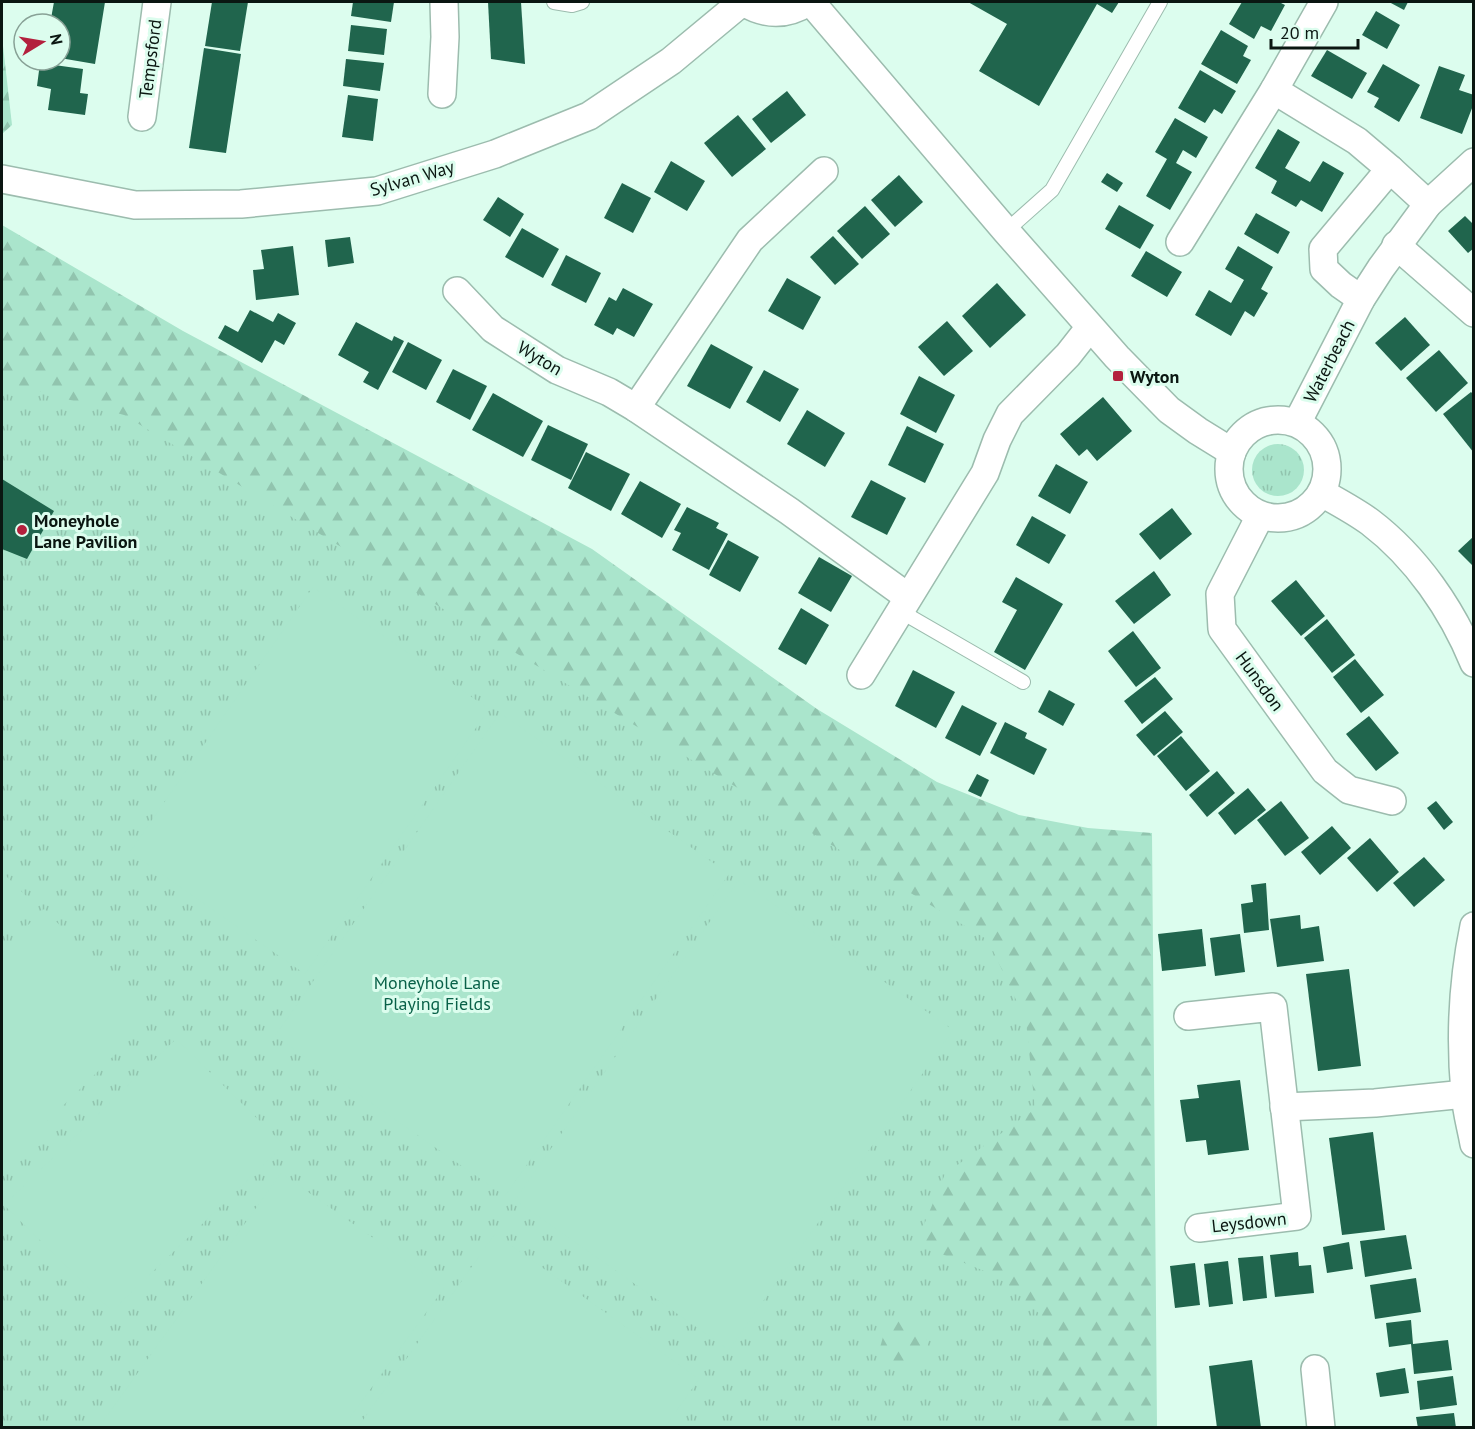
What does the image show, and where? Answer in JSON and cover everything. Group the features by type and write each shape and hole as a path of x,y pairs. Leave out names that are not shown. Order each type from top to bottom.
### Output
{"street":[{"name":"Tempsford","path":"142,117 157,2"},
{"path":"442,94 444,2"},
{"path":"743,2 769,13 784,13 798,9 809,2 1090,327 1169,410 1232,452"},
{"name":"Sylvan Way","path":"2,179 135,204 241,204 377,190 495,154 590,116 671,61 743,2"},
{"path":"1180,242 1274,90 1324,2"},
{"path":"1274,90 1357,141 1428,204"},
{"name":"Waterbeach","path":"1297,423 1361,299 1396,244 1428,204 1473,162"},
{"name":"Waterbeach","path":"1361,299 1324,269 1323,249 1390,169"},
{"path":"636,408 750,240 824,171"},
{"path":"1396,244 1473,313"},
{"name":"Wyton","path":"457,291 493,328 557,370 609,392 636,408 789,511 904,604"},
{"path":"861,675 985,473 997,440 1010,414 1068,355 1090,327"},
{"path":"1282,420 1297,423 1311,432 1322,445 1327,460 1328,477 1322,493 1303,513 1289,518 1275,519 1260,516 1247,508 1236,496 1230,482 1229,467 1232,452 1240,438 1252,427 1266,421 1282,420"},
{"path":"1322,493 1369,521 1404,551 1436,591 1473,663"},
{"name":"Hunsdon","path":"1260,516 1220,594 1222,629 1325,771 1349,790 1392,801"},
{"path":"1473,926 1466,983 1463,1036 1465,1094 1473,1144"},
{"name":"Leysdown","path":"1188,1016 1273,1007 1297,1216 1199,1228"},
{"path":"1284,1107 1375,1103 1465,1094"},
{"path":"1315,1369 1321,1428"}],"lane":[{"path":"554,2 572,4 582,2"},
{"path":"1006,231 1052,190 1160,2"},
{"path":"904,604 1023,682"}],"green space":[{"path":"2,37 12,125 2,134"},
{"path":"2,225 183,331 592,549 817,709 937,782 1019,815 1088,828 1152,833 1157,1427 1041,1427 1044,1318 1000,1277 916,1244 945,1174 1035,1109 1026,1021 988,940 124,415 2,381"},
{"name":"Moneyhole Lane Playing Fields","path":"2,288 1116,896 1127,1427 2,1427"},
{"path":"1273,444 1283,444 1293,448 1300,455 1304,470 1300,485 1293,492 1283,496 1273,496 1263,492 1256,485 1252,475 1252,465 1256,455 1263,448"},
{"path":"313,587 489,709 305,974 130,852"},
{"path":"500,713 729,874 505,1196 275,1036"},
{"path":"2,872 28,898 2,924"},
{"path":"739,880 953,1030 729,1350 515,1200"},
{"path":"44,909 151,1019 2,1166 2,951"},
{"path":"176,1039 284,1145 112,1311 4,1205"},
{"path":"281,1173 444,1288 343,1427 99,1427"},
{"path":"495,1234 699,1379 665,1427 358,1427"},
{"path":"898,1315 923,1318 928,1347 909,1364 893,1363 879,1351 883,1337"}],"building":[{"path":"54,2 105,2 95,64 72,60 72,12 52,12"},
{"path":"212,2 248,2 240,51 205,46"},
{"path":"353,2 394,2 391,22 351,16"},
{"path":"488,2 521,2 525,64 491,59"},
{"path":"968,2 1119,2 1112,13 1097,4 1039,106 979,71 1007,24"},
{"path":"1242,2 1279,2 1285,5 1271,31 1261,26 1254,39 1229,24"},
{"path":"1389,2 1408,2 1404,10"},
{"path":"1376,11 1400,25 1387,49 1362,35"},
{"path":"351,25 387,29 384,55 348,51"},
{"path":"1221,30 1248,46 1243,56 1251,60 1237,84 1201,64"},
{"path":"204,48 241,54 226,153 189,148"},
{"path":"1327,50 1367,73 1352,99 1311,76"},
{"path":"346,59 384,63 380,91 343,86"},
{"path":"1383,64 1420,85 1399,122 1374,107 1379,98 1367,92"},
{"path":"1439,66 1465,75 1459,90 1474,95 1474,103 1462,134 1420,118"},
{"path":"72,67 83,69 80,93 88,94 85,115 48,110 51,89 37,86 39,72 72,72"},
{"path":"1200,70 1236,91 1222,114 1214,109 1205,123 1178,108"},
{"path":"787,91 806,115 771,143 752,119"},
{"path":"348,95 378,99 373,141 342,137"},
{"path":"738,115 766,149 732,177 704,143"},
{"path":"1175,118 1208,137 1196,158 1183,150 1176,163 1192,172 1170,210 1146,196 1167,159 1155,152"},
{"path":"1278,129 1300,142 1285,168 1310,182 1323,161 1344,173 1322,212 1301,200 1296,207 1271,193 1277,181 1255,168"},
{"path":"671,161 705,181 687,211 654,192"},
{"path":"1107,173 1123,183 1117,192 1101,182"},
{"path":"899,175 923,202 895,227 871,200"},
{"path":"622,183 651,198 633,233 604,218"},
{"path":"498,197 524,214 510,237 483,220"},
{"path":"1119,205 1154,225 1140,249 1105,229"},
{"path":"865,206 890,234 862,259 837,231"},
{"path":"1256,213 1290,232 1278,254 1244,234"},
{"path":"1465,216 1474,225 1474,248 1468,253 1448,231"},
{"path":"522,228 559,249 543,278 505,257"},
{"path":"833,236 859,264 835,285 810,257"},
{"path":"350,237 354,263 328,267 325,240"},
{"path":"293,246 299,295 256,300 253,270 264,269 261,250"},
{"path":"1238,246 1273,267 1261,289 1268,293 1254,317 1245,311 1231,336 1195,315 1209,290 1231,303 1244,280 1225,269"},
{"path":"1146,251 1182,272 1167,297 1131,276"},
{"path":"566,255 601,273 586,303 551,285"},
{"path":"787,278 821,297 803,330 768,311"},
{"path":"997,283 1026,315 990,348 962,316"},
{"path":"623,288 653,304 634,337 617,328 613,335 594,325 609,297 616,301"},
{"path":"250,310 273,322 278,313 296,323 284,345 275,340 262,363 218,338 225,325 238,332"},
{"path":"1405,317 1430,345 1401,371 1375,343"},
{"path":"947,321 973,351 944,376 918,347"},
{"path":"356,322 392,341 394,336 404,341 378,390 363,382 369,372 338,355"},
{"path":"408,342 442,360 426,390 392,372"},
{"path":"711,344 753,367 730,409 687,386"},
{"path":"1439,350 1468,383 1436,412 1406,378"},
{"path":"453,369 487,386 470,420 436,402"},
{"path":"764,370 799,389 780,422 746,402"},
{"path":"919,376 955,395 936,433 900,414"},
{"path":"1471,392 1474,395 1474,453 1443,414"},
{"path":"493,393 543,421 523,457 472,430"},
{"path":"1103,397 1132,431 1097,461 1087,449 1079,456 1060,434"},
{"path":"807,410 845,433 825,467 787,444"},
{"path":"548,425 588,444 571,480 531,460"},
{"path":"907,426 944,444 925,483 888,465"},
{"path":"586,452 630,474 611,511 568,488"},
{"path":"1056,464 1088,482 1070,514 1038,496"},
{"name":"Moneyhole Lane Pavilion","path":"2,479 54,511 27,559 2,549"},
{"path":"871,480 906,498 887,535 851,517"},
{"path":"640,481 681,504 662,538 621,514"},
{"path":"687,507 719,523 716,528 728,534 709,570 672,550 681,533 674,530"},
{"path":"1172,508 1192,534 1160,560 1139,534"},
{"path":"1032,516 1066,535 1049,564 1016,545"},
{"path":"1474,536 1474,567 1458,551"},
{"path":"728,540 759,557 740,592 709,575"},
{"path":"819,557 852,576 831,612 798,593"},
{"path":"1154,571 1171,595 1134,624 1115,601"},
{"path":"1016,577 1063,604 1025,670 994,652 1017,610 1002,602"},
{"path":"1296,580 1325,616 1301,636 1271,601"},
{"path":"801,608 829,625 806,665 778,649"},
{"path":"1327,619 1355,655 1332,673 1304,638"},
{"path":"1133,631 1161,668 1136,687 1108,651"},
{"path":"1355,659 1384,695 1361,713 1333,677"},
{"path":"913,670 955,692 936,728 895,706"},
{"path":"1155,677 1173,699 1142,724 1124,701"},
{"path":"1049,690 1075,704 1063,726 1038,712"},
{"path":"962,705 997,723 980,756 945,738"},
{"path":"1165,711 1183,732 1154,756 1136,735"},
{"path":"1369,716 1399,753 1376,771 1346,734"},
{"path":"1005,722 1027,733 1025,738 1047,749 1034,775 990,753"},
{"path":"1181,736 1210,771 1186,791 1157,756"},
{"path":"1217,771 1235,793 1207,817 1189,795"},
{"path":"977,774 989,780 981,797 968,791"},
{"path":"1248,788 1266,810 1235,835 1218,813"},
{"path":"1281,801 1309,838 1285,856 1257,820"},
{"path":"1436,801 1453,822 1444,830 1427,808"},
{"path":"1332,826 1351,848 1320,875 1301,852"},
{"path":"1370,838 1399,872 1377,892 1347,858"},
{"path":"1424,857 1445,880 1414,907 1393,883"},
{"path":"1266,883 1269,930 1244,933 1241,904 1253,902 1251,885"},
{"path":"1300,915 1301,929 1319,926 1324,961 1277,967 1270,919"},
{"path":"1202,929 1206,966 1162,971 1158,934"},
{"path":"1240,934 1245,972 1215,976 1210,938"},
{"path":"1349,969 1361,1066 1318,1071 1306,974"},
{"path":"1240,1080 1249,1150 1208,1155 1206,1140 1186,1142 1180,1100 1199,1098 1197,1085"},
{"path":"1373,1132 1385,1230 1342,1235 1329,1138"},
{"path":"1406,1235 1412,1269 1365,1277 1360,1241"},
{"path":"1349,1242 1353,1269 1327,1273 1323,1247"},
{"path":"1298,1252 1299,1266 1311,1265 1314,1293 1275,1297 1270,1255"},
{"path":"1263,1256 1267,1298 1243,1301 1238,1258"},
{"path":"1228,1261 1233,1304 1209,1307 1204,1264"},
{"path":"1195,1263 1200,1305 1175,1308 1170,1266"},
{"path":"1416,1278 1421,1312 1375,1319 1370,1285"},
{"path":"1411,1320 1413,1344 1448,1340 1452,1370 1414,1374 1411,1344 1389,1347 1386,1323"},
{"path":"1252,1360 1261,1428 1217,1428 1209,1366"},
{"path":"1405,1368 1409,1393 1380,1397 1376,1373"},
{"path":"1453,1376 1457,1405 1420,1410 1417,1381"},
{"path":"1454,1413 1456,1428 1418,1428 1416,1417"}],"place":[{"name":"Wyton","path":"1118,376"},
{"name":"Moneyhole Lane Pavilion","path":"22,530"}]}
